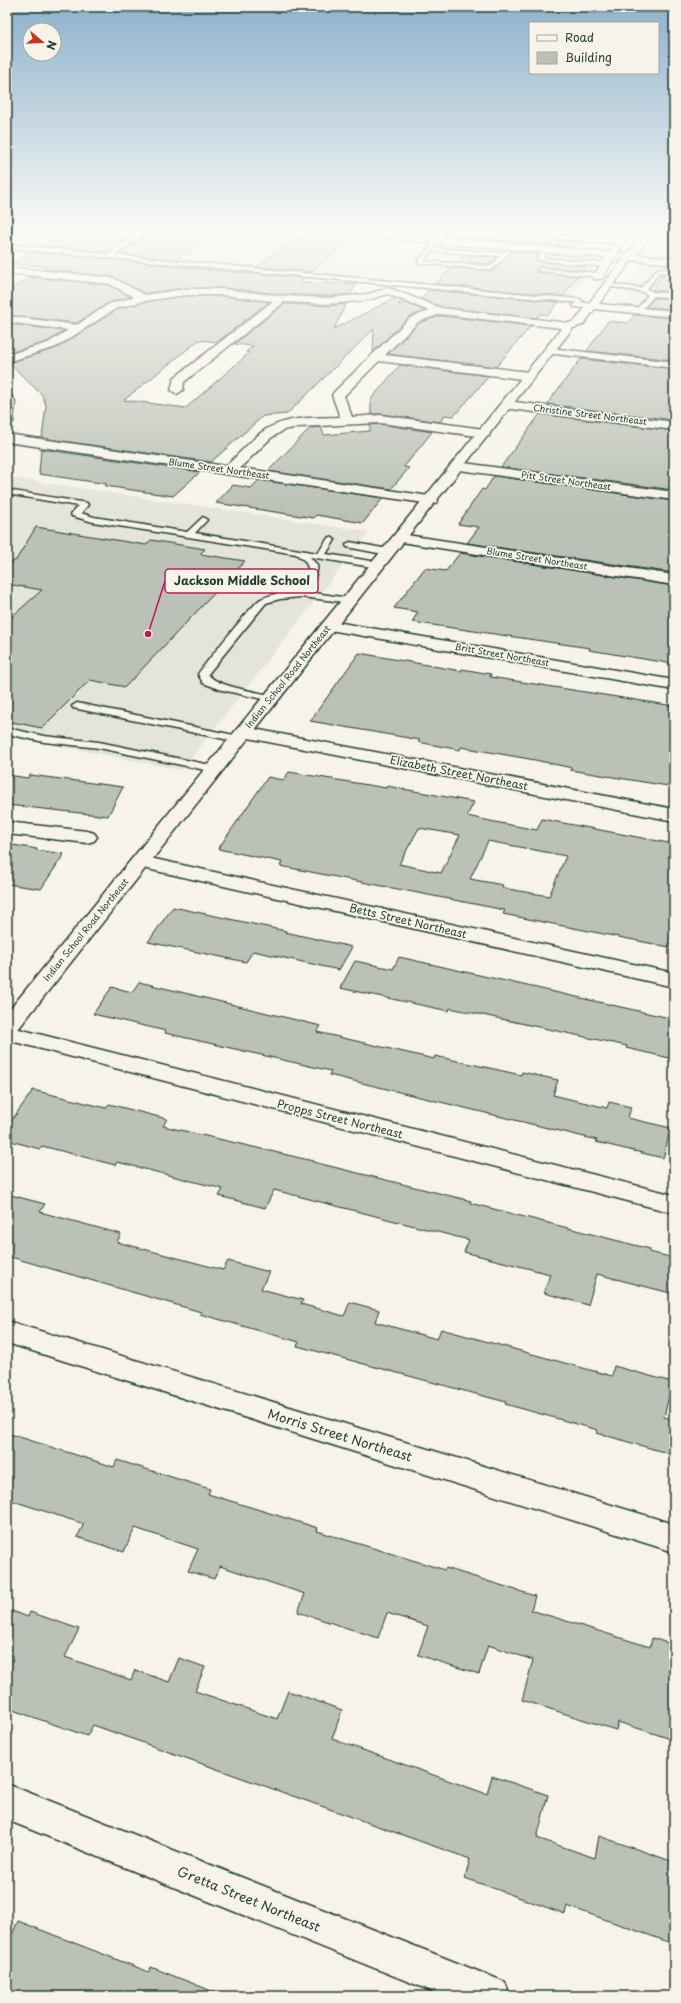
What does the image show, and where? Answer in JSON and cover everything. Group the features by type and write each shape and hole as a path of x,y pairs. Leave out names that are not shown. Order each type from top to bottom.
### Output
{"street":[{"path":"58,325 78,328"},
{"path":"7,359 52,345 82,325"},
{"path":"177,390 178,381 248,325"},
{"path":"347,421 338,395 408,325"},
{"path":"564,325 569,326"},
{"name":"Indian School Road Northeast","path":"7,1028 569,326"},
{"path":"550,351 674,365"},
{"path":"376,357 529,376"},
{"path":"7,399 9,401 7,422"},
{"name":"Christine Street Northeast","path":"507,405 674,426"},
{"path":"229,471 270,431 280,426 292,424 380,419 484,433"},
{"name":"Blume Street Northeast","path":"7,438 431,500"},
{"name":"Pitt Street Northeast","path":"457,466 674,496"},
{"name":"Blume Street Northeast","path":"400,538 674,580"},
{"name":"Britt Street Northeast","path":"330,626 674,685"},
{"name":"Elizabeth Street Northeast","path":"241,736 674,815"},
{"path":"7,828 88,836"},
{"name":"Betts Street Northeast","path":"141,862 674,980"},
{"name":"Propps Street Northeast","path":"7,1033 674,1204"},
{"name":"Morris Street Northeast","path":"7,1332 674,1538"},
{"name":"Gretta Street Northeast","path":"7,1802 491,1996"}],"lane":[{"path":"7,492 84,505 75,514 93,519 320,556 383,559"},
{"path":"188,535 203,520"},
{"path":"320,556 331,540"},
{"path":"350,544 383,559"},
{"path":"271,698 226,688 207,681 203,674 263,601 300,588 306,583 314,571 314,566 312,561 295,552"},
{"path":"279,596 301,594 349,601"},
{"path":"78,706 241,736"},
{"path":"7,731 44,739 99,745 215,769"}],"shaded area":[{"path":"7,477 369,532 182,770 7,736"}],"building":[{"path":"7,325 64,331 47,342 7,353"},
{"path":"92,325 238,325 217,342 199,340 124,400 186,408 249,353 246,352 253,346 234,344 257,325 336,325 334,329 341,325 400,325 373,352 374,329 287,414 263,416 211,462 42,438 46,405 42,395 9,363 57,348"},
{"path":"417,325 531,326 496,367 388,354"},
{"path":"605,325 674,325 674,360 587,351"},
{"path":"581,359 674,369 674,420 547,404"},
{"path":"400,365 489,376 454,416 445,415 440,422 371,414 371,399"},
{"path":"540,414 674,431 674,490 501,467"},
{"path":"380,424 432,432 404,467 409,468 391,489 268,471 310,428 321,427 324,435 370,431 370,425"},
{"path":"41,449 200,472 173,496 39,474"},
{"path":"494,476 674,501 674,573 467,543 479,527 458,524 482,489 485,490"},
{"path":"259,480 383,498 363,523 316,515 314,518 216,503 233,485 251,488"},
{"path":"36,527 146,545 151,540 205,549 200,554 245,561 125,687 90,680 42,728 7,721 7,621 42,590 7,584 7,565 16,560"},
{"path":"460,553 674,586 674,664 589,650 590,648 412,622 418,612 394,608 425,568 446,571"},
{"path":"359,653 461,671 462,669 491,674 490,677 674,706 674,787 570,770 572,768 535,760 461,747 460,750 418,742 420,740 310,721"},
{"path":"289,772 386,788 387,786 474,802 467,816 495,822 537,830 542,819 674,844 674,948 503,914 505,910 280,866 282,862 218,849 268,777 283,780","holes":["419,828 460,835 441,873 399,864","488,841 566,856 549,896 502,888 503,885 470,879"]},
{"path":"7,775 28,778 30,775 123,787 108,816 7,805"},
{"path":"7,844 64,854 41,889 7,884"},
{"path":"173,907 286,931 285,932 352,947 339,970 253,951 246,962 148,942"},
{"path":"399,957 674,1019 674,1059 626,1048 627,1046 450,1008 449,1011 340,988 355,961 393,969"},
{"path":"139,982 321,1026 317,1032 434,1059 435,1056 521,1075 522,1072 558,1080 553,1095 607,1108 609,1102 631,1107 628,1118 671,1128 663,1158 596,1142 597,1140 329,1075 331,1071 165,1033 166,1031 93,1014 112,987 132,992"},
{"path":"33,1090 106,1108 109,1104 167,1119 163,1126 313,1161 471,1201 470,1203 650,1249 649,1252 674,1258 674,1294 597,1274 588,1305 544,1293 550,1274 464,1252 469,1240 274,1190 265,1208 219,1196 223,1189 117,1162 115,1165 42,1146 40,1149 7,1140 7,1127"},
{"path":"7,1194 45,1204 40,1212 121,1234 117,1242 223,1270 228,1261 269,1272 261,1289 303,1300 301,1304 344,1316 350,1302 379,1310 375,1322 437,1339 441,1329 612,1376 614,1366 672,1382 664,1417 674,1420 674,1455 597,1433 598,1430 505,1404 506,1402 297,1346 299,1342 7,1256"},
{"path":"7,1433 114,1467 117,1460 210,1489 208,1494 318,1528 317,1531 445,1570 446,1568 535,1596 531,1610 650,1647 652,1638 674,1645 674,1740 618,1722 616,1730 522,1700 533,1660 488,1645 479,1674 418,1655 428,1626 387,1613 378,1638 298,1612 305,1594 220,1566 214,1579 188,1571 198,1549 135,1528 124,1552 77,1537 84,1524 7,1499"},
{"path":"7,1609 28,1617 30,1612 79,1629 65,1657 131,1680 135,1670 169,1682 179,1658 205,1667 195,1691 277,1719 288,1691 342,1710 332,1739 487,1794 492,1776 548,1795 537,1838 595,1858 599,1836 674,1862 674,1944 567,1906 565,1914 465,1878 470,1859 93,1725 87,1736 7,1708"},
{"path":"18,1921 149,1972 151,1967 222,1996 7,1996 7,1946"}],"place":[{"name":"Jackson Middle School","path":"148,634"}]}
